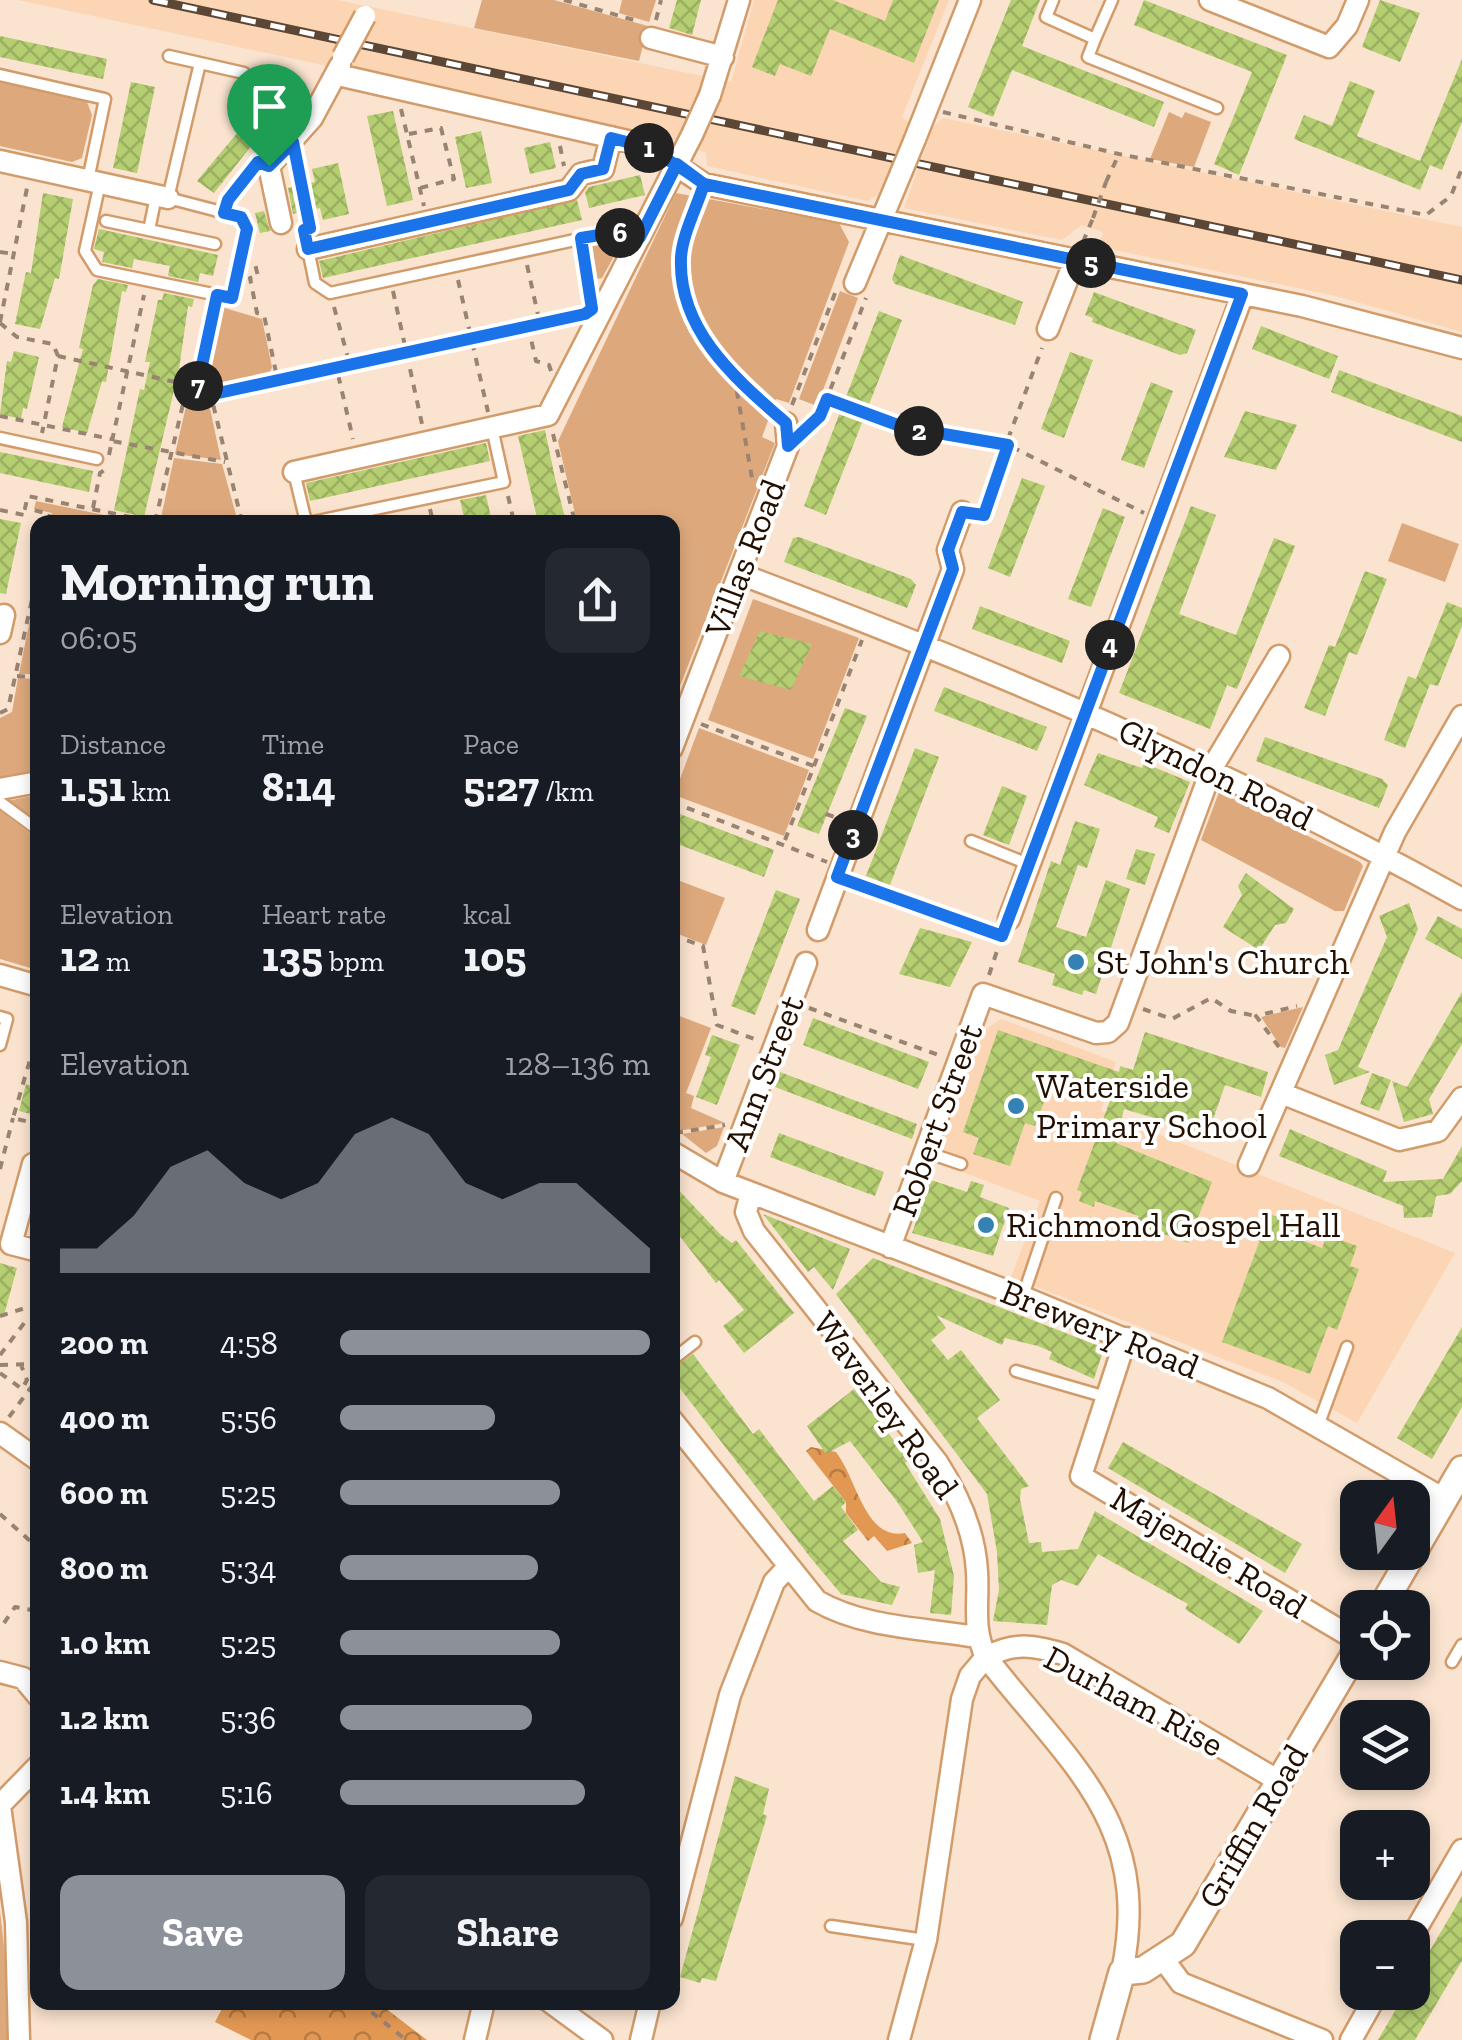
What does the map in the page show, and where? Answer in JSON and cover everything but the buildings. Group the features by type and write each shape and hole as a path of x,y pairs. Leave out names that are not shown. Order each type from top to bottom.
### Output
{"street":[{"path":"294,472 492,428 553,406 692,135 723,58 739,0"},
{"path":"853,289 970,0"},
{"path":"1210,0 1330,47 1347,26 1358,0"},
{"path":"281,223 269,166 293,142 340,66 368,8"},
{"path":"653,32 723,58"},
{"path":"340,66 397,88 645,146 704,184 1242,294 1462,348"},
{"path":"306,239 427,221 569,190 581,174 603,169 611,138"},
{"path":"0,162 162,197"},
{"path":"1048,329 1075,260"},
{"path":"1005,928 1242,294"},
{"name":"Villas Road","path":"680,727 788,446 786,423"},
{"path":"818,930 953,569 948,550 962,512"},
{"name":"Glyndon Road","path":"740,574 925,644 1212,768 1462,900"},
{"path":"984,994 1096,1033 1108,1032 1118,1023 1212,768 1280,656"},
{"path":"1249,1166 1385,856 1462,716"},
{"path":"0,789 30,783"},
{"name":"Ann Street","path":"723,1182 806,963"},
{"path":"0,976 30,984"},
{"name":"Robert Street","path":"890,1247 984,994"},
{"path":"1281,1093 1399,1140 1438,1131 1462,1098"},
{"path":"680,1157 723,1182"},
{"path":"30,1175 5,1242 30,1249"},
{"name":"Brewery Road","path":"723,1182 1126,1338 1268,1398 1453,1504"},
{"name":"Waverley Road","path":"751,1193 746,1212 754,1231 816,1324 937,1462 961,1504 975,1550 976,1637 986,1658 1085,1779 1112,1822 1126,1860 1131,1904 1122,1972"},
{"name":"Majendie Road","path":"1126,1338 1082,1476 1340,1633"},
{"path":"680,1430 817,1601 840,1614 976,1637"},
{"path":"0,1431 30,1454"},
{"path":"1393,1590 1453,1504 1462,1469"},
{"path":"680,1887 730,1695 774,1582 788,1568"},
{"name":"Durham Rise","path":"986,1658 1009,1645 1063,1654 1278,1781"},
{"path":"899,2040 926,1940 962,1700 970,1676 986,1658"},
{"path":"0,1672 23,1678 30,1686"},
{"name":"Griffin Road","path":"1164,1960 1183,1944 1340,1675"},
{"path":"19,2040 27,1922 0,1805 30,1776"},
{"path":"1425,1920 1454,1883 1462,1850"},
{"path":"1103,2040 1122,1972 1142,1970 1164,1960 1181,1983 1322,2040"},
{"path":"475,2040 482,2010"},
{"path":"561,2010 602,2040"},
{"path":"641,2040 648,2010"},
{"path":"1350,2040 1368,2010"}],"lane":[{"path":"1053,0 1046,17 1096,39"},
{"path":"1112,0 1088,57 1217,108"},
{"path":"168,56 244,73"},
{"path":"149,230 200,64"},
{"path":"0,75 105,99 86,252 98,270 232,298 247,229 241,217 162,197"},
{"path":"106,221 215,244"},
{"path":"306,239 315,283 330,293 581,238 618,232 640,237"},
{"path":"344,515 504,482 492,428"},
{"path":"0,438 97,458"},
{"path":"294,472 308,515"},
{"path":"0,802 30,824"},
{"path":"971,841 1028,864"},
{"path":"0,1017 7,1019 0,1044"},
{"path":"926,1152 960,1164"},
{"path":"1023,1298 1056,1198"},
{"path":"680,1354 695,1342"},
{"path":"1318,1426 1347,1347"},
{"path":"1016,1371 1107,1398"},
{"path":"1452,1662 1462,1645"},
{"path":"831,1926 926,1940"}],"path":[{"path":"564,0 653,32"},
{"path":"397,88 427,221"},
{"path":"928,109 1119,154 1426,215 1450,196 1462,168"},
{"path":"556,125 569,190"},
{"path":"408,135 442,128 454,179 420,188"},
{"path":"293,142 310,228 306,239"},
{"path":"1075,260 1119,154"},
{"path":"224,213 228,200 258,162 269,166"},
{"path":"31,168 0,323 17,336 52,344 58,356 40,446"},
{"path":"704,184 681,256 688,315 734,374 786,423 853,289"},
{"path":"581,238 592,298"},
{"path":"524,251 540,324"},
{"path":"0,252 14,254"},
{"path":"252,252 258,276 250,278 256,313 264,315 278,382"},
{"path":"456,267 492,428"},
{"path":"92,509 148,280"},
{"path":"390,280 426,443"},
{"path":"788,446 820,416 853,289"},
{"path":"330,293 350,365"},
{"path":"195,398 217,295"},
{"path":"157,515 184,400 585,314"},
{"path":"528,326 536,361 549,364 574,515"},
{"path":"962,512 984,515 1048,329"},
{"path":"58,356 198,387"},
{"path":"337,370 358,458"},
{"path":"734,374 753,486"},
{"path":"211,396 240,515"},
{"path":"827,399 903,427 1008,445 1157,520"},
{"path":"0,416 171,454 226,462"},
{"path":"504,482 512,515"},
{"path":"0,510 24,515 28,496 121,515"},
{"path":"25,508 50,515"},
{"path":"0,713 8,710 30,610"},
{"path":"784,845 869,622"},
{"path":"16,676 30,677"},
{"path":"684,717 814,766"},
{"path":"680,805 784,845 839,872 1005,928 984,994"},
{"path":"680,938 703,946 717,1024 773,1046"},
{"path":"1126,1004 1172,1020 1211,998 1231,1012 1256,1016 1322,1000"},
{"path":"791,1001 958,1062"},
{"path":"1256,1016 1293,1066"},
{"path":"0,1170 30,1061"},
{"path":"14,1118 30,1122"},
{"path":"680,1133 744,1121"},
{"path":"1,1313 30,1306"},
{"path":"0,1355 24,1322 30,1322"},
{"path":"0,1364 30,1364"},
{"path":"0,1372 22,1389 28,1380 21,1365"},
{"path":"0,1431 30,1389"},
{"path":"0,1514 30,1541"},
{"path":"4,1622 15,1607 30,1608"},
{"path":"369,2010 406,2040"}],"shaded area":[{"path":"18,0 337,0 731,82 754,0 949,0 902,117 911,124 884,190 868,201 707,166 706,153 674,140"},
{"path":"482,0 554,0 648,26 639,61 474,28"},
{"path":"622,0 656,0 649,22 619,13"},
{"path":"0,80 87,102 92,115 82,158 72,162 0,146"},
{"path":"1169,112 1182,118 1185,112 1211,122 1194,167 1150,159"},
{"path":"943,118 1462,227 1462,332 1336,296 1100,247 1103,232 1081,225 1062,240 904,208 933,127"},
{"path":"676,193 839,223 849,242 789,403 776,399 762,437 775,443 680,686 680,515 575,515 558,441"},
{"path":"600,241 618,249 602,278 593,280 585,244"},
{"path":"840,291 858,298 817,406 799,399"},
{"path":"218,306 262,319 272,367 266,382 207,395 200,389"},
{"path":"208,399 221,460 175,454 187,402"},
{"path":"174,458 222,464 236,515 162,515"},
{"path":"36,501 104,515 52,515 34,509"},
{"path":"1402,523 1459,544 1445,582 1388,561"},
{"path":"753,599 859,638 813,759 708,720"},
{"path":"30,620 30,674 19,674"},
{"path":"18,678 30,679 30,774 0,780 0,718 12,712"},
{"path":"699,728 809,770 784,836 680,797 680,779"},
{"path":"1219,792 1360,862 1363,866 1344,911 1335,911 1201,840"},
{"path":"30,796 30,819 7,801"},
{"path":"0,811 30,834 30,968 0,959"},
{"path":"680,881 725,898 706,945 680,935"},
{"path":"1303,1007 1285,1048 1281,1047 1261,1017"},
{"path":"680,1016 711,1028 686,1093 694,1096 691,1108 725,1123 680,1131"},
{"path":"1001,1019 1116,1062 1101,1111 1455,1253 1357,1423 1283,1382 1011,1277 1040,1201 933,1161 983,1031"},
{"path":"724,1127 717,1146 706,1153 682,1134"},
{"path":"0,1911 10,1999 7,2040 0,2040"}],"green space":[{"path":"811,1447 836,1452 871,1518 891,1533 905,1533 912,1543 887,1551 874,1536 868,1541 846,1513 846,1502 806,1451"},
{"path":"221,2010 388,2010 427,2040 251,2040 215,2022"}],"railway":[{"path":"153,0 1462,280"}],"place":[{"name":"St John's Church","path":"1076,962"},
{"name":"Waterside Primary School","path":"1016,1106"},
{"name":"Richmond Gospel Hall","path":"986,1225"}],"route":[{"path":"269,166 258,162 228,200 224,213 241,217 247,229 232,298 217,295 195,398 585,314 592,309 592,298 581,238 618,232 640,237 677,164 704,184 1242,294 1002,936 837,877 953,569 948,550 962,512 984,515 1008,445 985,438 903,427 827,399 820,416 788,446 786,423 740,382 688,315 681,256 704,184 677,164 645,146 611,138 603,169 581,174 569,190 308,249 304,230 310,228 293,142 269,166"}]}
